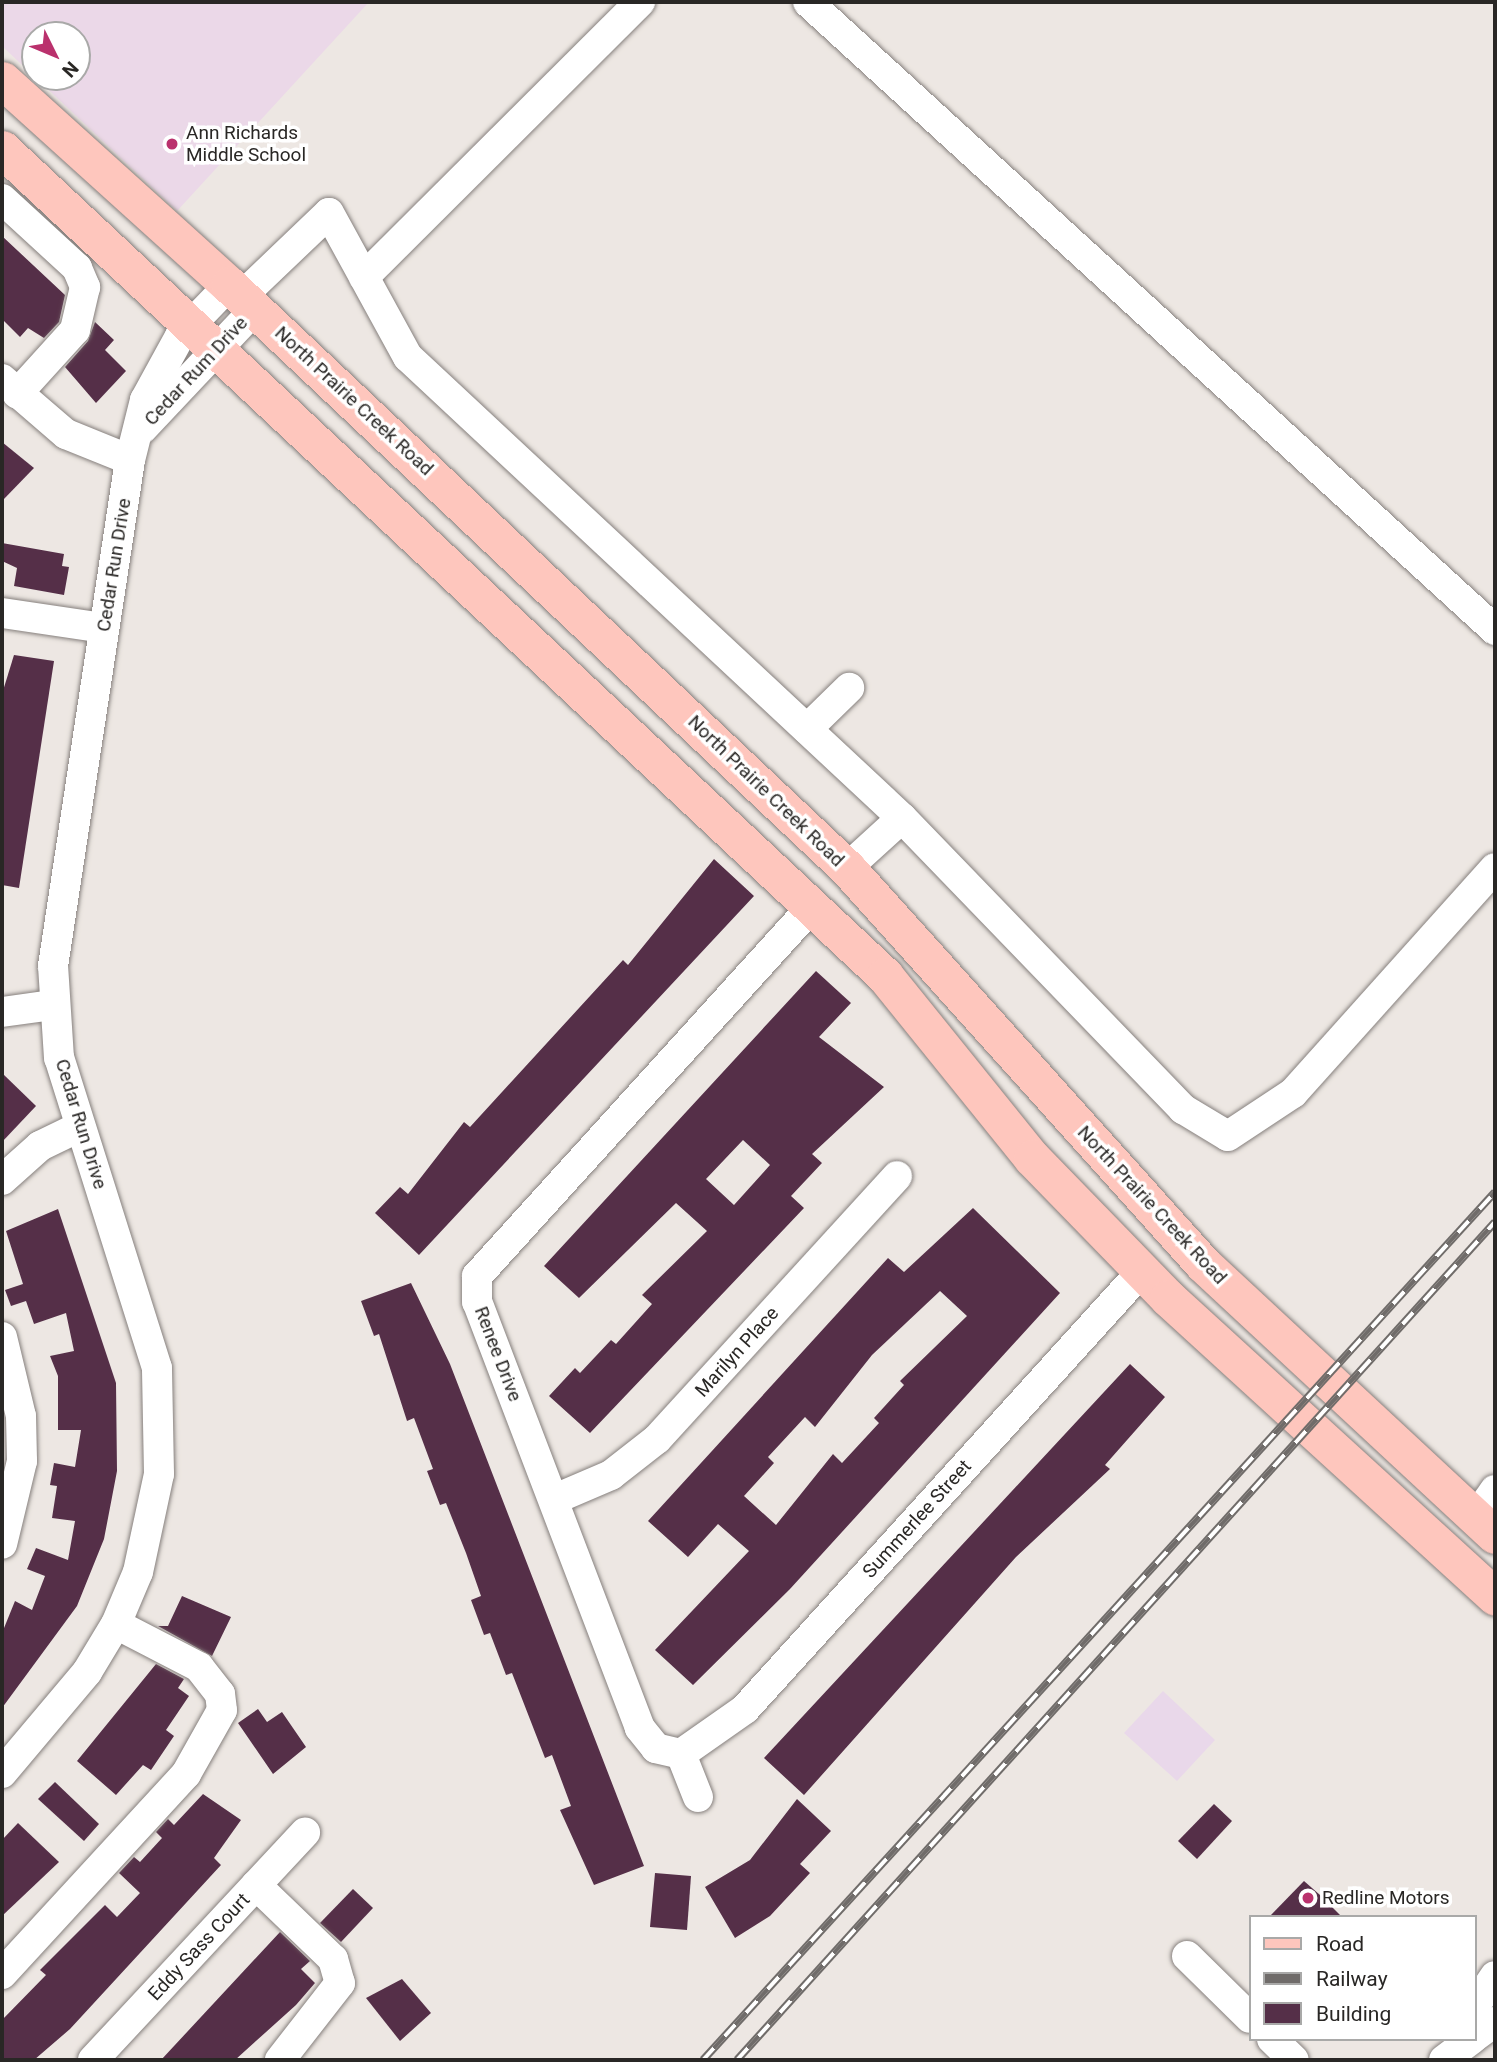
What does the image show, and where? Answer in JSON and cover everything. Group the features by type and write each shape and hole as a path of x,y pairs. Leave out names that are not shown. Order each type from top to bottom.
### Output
{"main road":[{"name":"North Prairie Creek Road","path":"2,80 242,297 847,868 1203,1264 1489,1514"},
{"path":"2,149 205,334 885,976 1032,1158 1142,1271 1495,1597"},
{"path":"492,603 528,565"},
{"path":"812,906 847,868"},
{"path":"1446,1551 1489,1514"}],"street":[{"path":"640,2 364,277 408,357 902,818 1183,1109 1228,1136 1293,1093 1495,868"},
{"path":"808,2 1495,630"},
{"path":"2,199 77,268 85,287 75,330 9,386 66,434 130,460"},
{"name":"Cedar Rum Drive","path":"142,429 145,400 205,334 329,212 364,277"},
{"name":"Cedar Run Drive","path":"2,1773 87,1672 116,1624 150,1525 159,1406 144,1320 79,1127 52,1005 130,460 142,429"},
{"path":"2,613 104,628"},
{"path":"807,729 849,688"},
{"path":"847,868 902,818"},
{"name":"Renee Drive","path":"681,1754 656,1748 640,1728 555,1499 477,1302 477,1276 812,906"},
{"path":"2,1012 52,1005"},
{"path":"2,1180 40,1146 79,1127"},
{"name":"Marilyn Place","path":"555,1499 611,1475 657,1439 897,1176"},
{"name":"Summerlee Street","path":"681,1754 745,1709 1142,1271"},
{"path":"2,1337 22,1416 22,1450 2,1544"},
{"path":"2,1973 186,1774 222,1710 220,1694 199,1667 116,1624"},
{"path":"681,1754 698,1797"},
{"name":"Eddy Sass Court","path":"93,2060 305,1833"},
{"path":"256,1885 333,1959 340,1983 280,2060"},
{"path":"1187,1956 1248,2016"},
{"path":"1476,2004 1495,1976"},
{"path":"1476,2036 1495,2022"},
{"path":"1274,2041 1294,2060"},
{"path":"1442,2060 1452,2041"},
{"path":"1442,2060 1469,2041"}],"shaded area":[{"name":"Ann Richards Middle School","path":"2,2 369,2 177,211 50,91 91,91 91,21 21,21 21,64 2,46"},
{"path":"1163,1691 1215,1740 1177,1781 1124,1733"}],"building":[{"path":"2,236 65,295 59,322 44,338 28,328 20,337 2,319"},
{"path":"95,322 114,340 105,350 126,371 96,403 65,367 88,341"},
{"path":"2,442 34,468 2,501"},
{"path":"2,543 64,554 62,566 69,567 64,595 14,586 17,568 2,561"},
{"path":"14,655 54,661 19,888 2,885 2,694"},
{"path":"714,859 754,896 419,1255 375,1213 400,1187 408,1194 464,1122 470,1127 623,960 628,965"},
{"path":"816,971 851,1003 819,1037 884,1087 812,1154 822,1163 791,1196 804,1208 590,1433 549,1396 575,1368 580,1373 611,1340 616,1344 652,1304 642,1295 707,1231 676,1203 579,1298 544,1266","holes":["743,1140 770,1165 734,1205 706,1179"]},
{"path":"2,1073 36,1106 2,1142"},
{"path":"973,1208 1060,1293 790,1589 693,1685 655,1650 749,1551 718,1524 688,1557 648,1521 888,1258 904,1272","holes":["940,1291 967,1316 900,1381 904,1385 874,1418 879,1423 842,1463 833,1454 776,1525 744,1496 774,1463 768,1457 805,1417 815,1427 872,1355"]},
{"path":"58,1209 116,1383 117,1471 104,1539 77,1606 2,1708 2,1633 15,1601 32,1610 45,1576 27,1569 36,1548 68,1560 75,1521 52,1518 57,1486 50,1485 54,1463 75,1467 81,1430 58,1430 58,1376 50,1356 74,1351 66,1313 34,1324 26,1301 11,1306 5,1290 23,1284 6,1231"},
{"path":"411,1283 450,1364 644,1866 594,1885 560,1810 571,1806 552,1755 545,1758 512,1673 506,1675 490,1633 484,1635 471,1600 481,1596 466,1553 446,1503 440,1505 427,1471 433,1469 414,1418 407,1421 379,1334 374,1336 361,1301"},
{"path":"1130,1364 1165,1397 1105,1465 1110,1469 1016,1557 804,1795 764,1758"},
{"path":"182,1596 231,1617 212,1656 158,1626 168,1626"},
{"path":"156,1664 184,1679 178,1688 189,1696 166,1730 174,1736 151,1770 143,1765 116,1795 77,1761"},
{"path":"258,1709 267,1722 282,1712 306,1747 273,1774 238,1723"},
{"path":"55,1782 99,1824 84,1841 38,1799"},
{"path":"203,1794 241,1820 214,1858 221,1865 70,2029 34,2060 2,2060 2,2020 46,1975 40,1970 105,1905 117,1917 140,1893 119,1873 134,1857 140,1862 162,1838 156,1832 168,1819 174,1825"},
{"path":"797,1799 831,1831 800,1864 810,1873 770,1916 735,1938 705,1887 750,1860"},
{"path":"1214,1804 1232,1821 1197,1859 1178,1841"},
{"path":"18,1823 59,1862 2,1916 2,1840"},
{"path":"655,1873 691,1876 687,1930 650,1927"},
{"name":"Redline Motors","path":"1304,1881 1340,1915 1271,1915"},
{"path":"353,1889 373,1908 341,1942 320,1923"},
{"path":"280,1932 310,1961 301,1969 315,1983 296,2005 235,2060 161,2060"},
{"path":"402,1979 431,2013 400,2041 366,1998"}],"railway":[{"path":"703,2060 1495,1192"},
{"path":"737,2060 1495,1222"}],"place":[{"name":"Ann Richards Middle School","path":"172,144"},
{"name":"Redline Motors","path":"1308,1898"}]}
